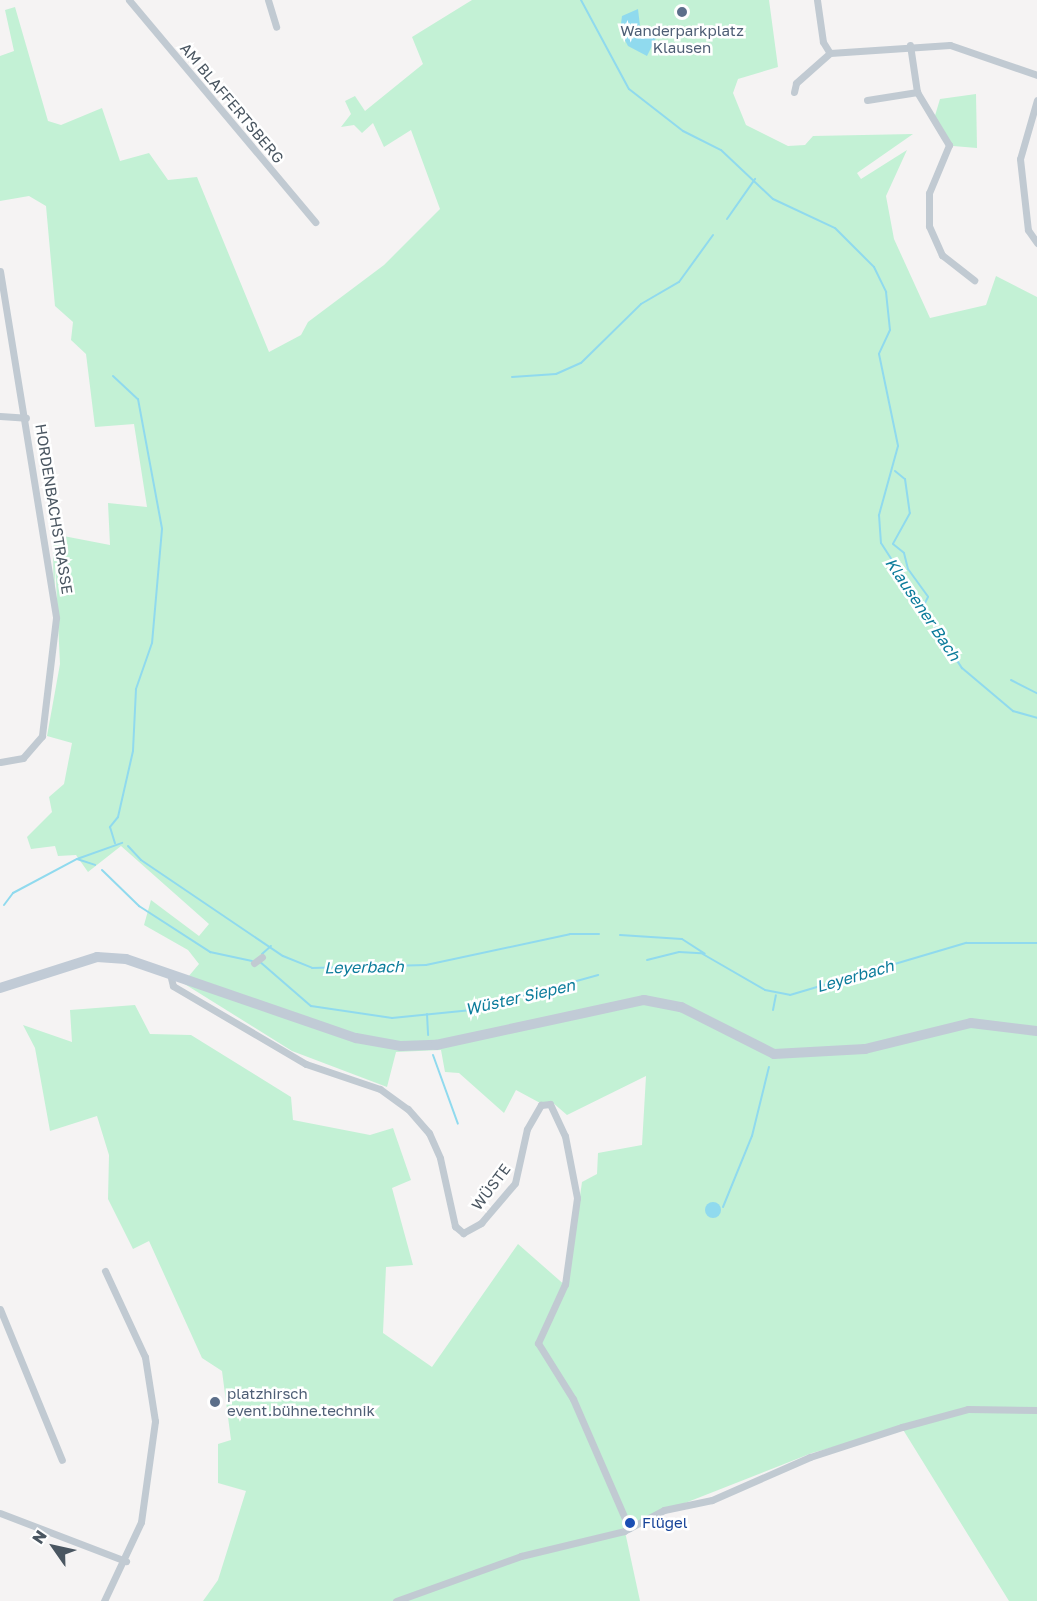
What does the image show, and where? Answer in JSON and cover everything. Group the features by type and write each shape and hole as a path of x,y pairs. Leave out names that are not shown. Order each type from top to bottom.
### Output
{"main road":[{"path":"0,988 97,957 141,963 356,1038 401,1046 436,1045 644,1000 681,1007 774,1054 865,1049 971,1023 1037,1031"}],"street":[{"name":"AM BLAFFERTSBERG","path":"129,0 315,222"},
{"path":"268,0 276,27"},
{"path":"817,0 823,42 830,53"},
{"path":"910,45 918,92 950,149 929,193 931,234 948,262 974,280"},
{"path":"794,92 796,82 830,53 910,45 961,47 1037,75"},
{"path":"867,100 918,92"},
{"path":"1037,100 1020,159 1028,231 1037,243"},
{"name":"HORDENBACHSTRASSE","path":"0,271 54,576 54,660 40,740 23,758 0,762"},
{"path":"0,416 26,418"},
{"path":"254,963 262,957"},
{"name":"WÜSTE","path":"170,974 173,986 306,1064 380,1089 408,1109 429,1133 440,1158 455,1226 463,1233 481,1223 515,1183 527,1129 541,1105 550,1104 565,1136 577,1198 565,1284 540,1330 541,1347 573,1399 629,1528"},
{"path":"104,1601 126,1561 149,1483 154,1391 133,1325 105,1271"},
{"path":"0,1309 62,1460"},
{"path":"396,1601 521,1556 629,1528 663,1509 712,1500 810,1457 902,1427 968,1409 1037,1410"},
{"path":"0,1513 126,1561"}],"green space":[{"path":"472,0 769,0 778,67 738,79 733,93 746,125 788,146 805,145 813,136 913,134 857,173 861,179 907,150 886,196 894,239 930,318 986,305 996,276 1037,297 1037,1601 1009,1601 902,1428 812,1453 624,1527 640,1601 203,1601 218,1580 246,1491 218,1483 218,1444 231,1440 222,1371 202,1358 149,1241 133,1249 108,1199 109,1155 97,1116 50,1131 35,1048 23,1025 72,1042 70,1010 135,1005 150,1034 191,1035 291,1097 293,1120 370,1135 393,1128 411,1180 392,1188 413,1265 386,1267 383,1333 432,1367 518,1244 567,1287 582,1182 597,1174 598,1153 642,1145 646,1076 567,1115 552,1102 542,1104 516,1090 504,1113 459,1073 445,1072 441,1050 396,1052 387,1087 292,1051 183,983 199,964 188,950 144,925 151,900 199,936 209,924 121,846 88,872 76,855 58,856 55,846 31,849 27,837 52,812 49,797 64,784 72,743 47,736 60,664 55,559 54,660 53,534 110,545 108,503 147,507 134,424 95,427 86,354 71,340 73,322 55,306 46,206 29,196 0,201 0,56 14,51 5,10 15,7 48,121 61,125 102,108 120,161 149,153 168,180 197,177 269,352 301,335 308,322 384,265 440,209 411,130 384,147 373,123 362,133 354,125 341,127 351,114 345,101 355,96 365,111 423,64 412,37"},
{"path":"976,94 977,148 953,146 934,119 940,99"}],"water":[{"path":"638,9 640,26 659,32 647,56 628,46 620,31 622,16"},
{"path":"710,1202 716,1202 721,1210 719,1216 710,1218 705,1213 705,1207"}],"waterway":[{"name":"Klausener Bach","path":"581,0 629,89 683,131 721,150 773,199 835,228 874,267 886,292 890,330 879,354 898,446 879,515 881,543 962,668 1013,711 1037,718"},
{"path":"727,219 755,179"},
{"path":"512,377 556,374 581,363 641,304 679,282 713,235"},
{"path":"113,376 138,399 162,529 152,643 136,689 133,751 118,817 110,827 115,843"},
{"path":"895,471 905,479 910,513 893,544 904,553 908,569 928,597 922,609"},
{"path":"1011,680 1037,693"},
{"path":"77,859 122,843"},
{"name":"Leyerbach","path":"128,846 141,860 283,956 312,968 426,965 570,934 599,934"},
{"name":"Leyerbach","path":"4,905 13,893 77,859 95,865"},
{"name":"Leyerbach","path":"102,870 139,906 210,952 252,961"},
{"path":"620,935 682,939 705,954"},
{"name":"Leyerbach","path":"647,960 679,952 701,953 765,990 790,995 966,943 1037,943"},
{"path":"262,954 271,946"},
{"name":"Leyerbach","path":"259,961 311,1006 392,1018 472,1010 598,975"},
{"path":"773,1010 776,995"},
{"name":"Wüster Siepen","path":"427,1014 428,1035"},
{"name":"Wüster Siepen","path":"433,1055 458,1124"},
{"path":"723,1207 752,1136 769,1067"}],"place":[{"name":"Wanderparkplatz Klausen","path":"682,12"},
{"name":"platzhirsch event.bühne.technik","path":"215,1402"},
{"name":"Flügel","path":"630,1523"}]}
